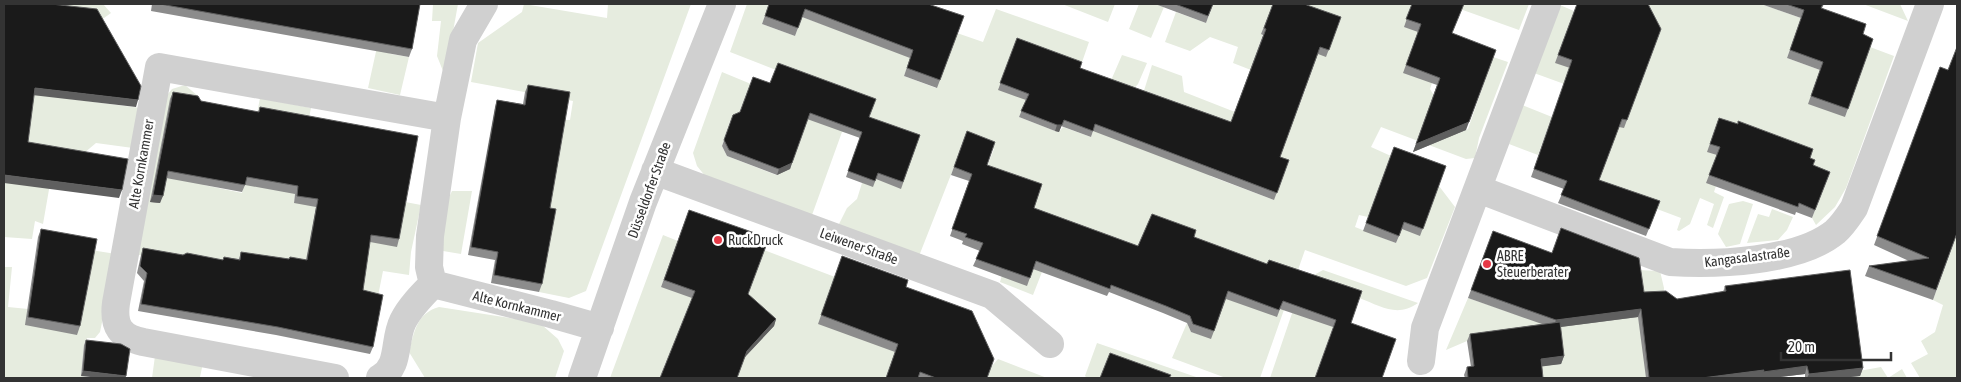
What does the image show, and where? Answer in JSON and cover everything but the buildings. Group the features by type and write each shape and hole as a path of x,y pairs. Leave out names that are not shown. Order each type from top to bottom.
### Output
{"street":[{"path":"380,378 392,367 399,330 403,320 420,297 434,284 429,267 430,236 448,118 463,40 484,4"},
{"name":"Düsseldorfer Straße","path":"582,378 655,171 722,4"},
{"path":"1421,361 1425,328 1547,4"},
{"name":"Kangasalastraße","path":"1478,189 1670,262 1696,264 1761,258 1792,252 1816,243 1844,224 1854,208 1930,4"},
{"name":"Alte Kornkammer","path":"335,378 143,342 125,336 119,328 114,314 159,67 448,118"},
{"name":"Leiwener Straße","path":"655,171 992,295 1050,344"},
{"name":"Alte Kornkammer","path":"434,284 600,328"}],"shaded area":[{"path":"14,4 103,4 111,13 97,23 70,99 141,108 133,148 96,143 77,159 55,155 43,224 35,221 32,239 4,237 4,184 9,146"},
{"path":"433,4 458,4 445,76 437,56 441,21 432,21"},
{"path":"524,4 607,18 608,4 691,4 586,291 569,298 539,292 543,268 530,265 564,120 570,120 573,101 471,82 478,43 522,12"},
{"path":"747,4 769,4 762,24 795,36 802,17 911,56 904,76 936,88 957,33 983,42 996,9 1089,42 1080,68 1027,100 1019,117 1059,132 1063,127 1091,137 1095,125 1142,97 1152,65 1182,76 1184,92 1235,112 1210,176 1274,200 1267,160 1281,120 1292,123 1306,88 1283,4 1412,4 1432,83 1430,89 1457,134 1468,129 1493,57 1508,62 1479,138 1475,158 1466,159 1381,127 1371,147 1391,156 1368,217 1359,215 1355,227 1396,243 1402,229 1439,186 1455,207 1427,278 1406,286 1305,250 1260,378 1226,378 1172,358 1187,323 1191,332 1204,336 1147,267 1042,272 1033,295 1000,282 1004,268 990,198 966,190 969,181 983,177 994,149 965,139 919,256 838,226 847,208 857,199 862,183 876,179 917,142 842,132 812,215 706,177 697,166 693,153 722,72 751,84 737,118 730,121 722,146 727,156 776,175 776,70 730,52"},
{"path":"1062,4 1115,4 1108,22"},
{"path":"1139,4 1155,4 1164,7 1151,38 1129,29"},
{"path":"1213,4 1273,4 1251,70 1233,63 1238,47 1210,37 1190,51 1165,42 1176,12 1206,23"},
{"path":"1446,4 1529,4 1519,30"},
{"path":"1632,4 1761,4 1801,18 1787,58 1820,70 1845,117 1870,47 1894,56 1846,188 1835,207 1816,225 1812,218 1827,180 1725,158 1714,192 1724,197 1713,228 1707,225 1714,204 1700,198 1690,224 1679,231 1677,230 1681,218 1657,209 1626,226 1607,222 1613,207 1592,199 1600,97 1534,73 1560,5 1574,11 1556,63 1640,86 1658,37 1653,28"},
{"path":"1863,4 1900,4 1908,21"},
{"path":"377,47 391,54 409,57 400,95 368,88"},
{"path":"1122,55 1147,63 1138,84 1130,93 1109,85"},
{"path":"185,85 198,96 164,131 162,139 204,185 242,193 244,184 295,193 294,203 400,201 421,205 411,252 409,275 383,271 377,301 306,258 304,267 180,262 134,254 163,100 172,89"},
{"path":"260,98 311,108 308,123 257,114"},
{"path":"1522,105 1552,117 1538,155 1509,144"},
{"path":"452,191 472,191 461,254 443,251 443,221"},
{"path":"1743,201 1753,204 1740,244 1726,247 1718,234 1729,204"},
{"path":"1772,209 1793,217 1787,230 1778,240 1747,243 1758,214 1769,217"},
{"path":"1957,233 1957,378 1920,378 1911,363 1928,354 1921,341 1935,332 1943,305 1933,300"},
{"path":"663,235 678,241 661,287 748,294 764,250 835,277 896,350 886,378 737,378 666,361 660,378 610,378"},
{"path":"72,247 116,254 100,332 95,338 87,338 84,345 81,376 100,378 4,378 4,267 12,267 8,307 28,309"},
{"path":"1323,270 1418,303 1403,310 1396,310 1359,298 1333,327 1315,378 1270,378 1303,281"},
{"path":"1637,270 1660,271 1664,288 1646,378 1539,378 1467,341 1446,350 1468,298 1515,314"},
{"path":"439,307 529,321 542,325 558,339 564,351 555,378 425,378 409,352 415,331 421,319"},
{"path":"1097,343 1199,378 1087,378 1085,376"},
{"path":"155,356 203,363 200,377 152,378"},
{"path":"998,359 1047,378 987,378 991,367"},
{"path":"1881,367 1888,378 1841,378 1860,376 1859,371"},
{"path":"1902,369 1907,378 1888,378"}],"place":[{"name":"RuckDruck","path":"718,240"},
{"name":"ABRE Steuerberater","path":"1487,264"}]}
